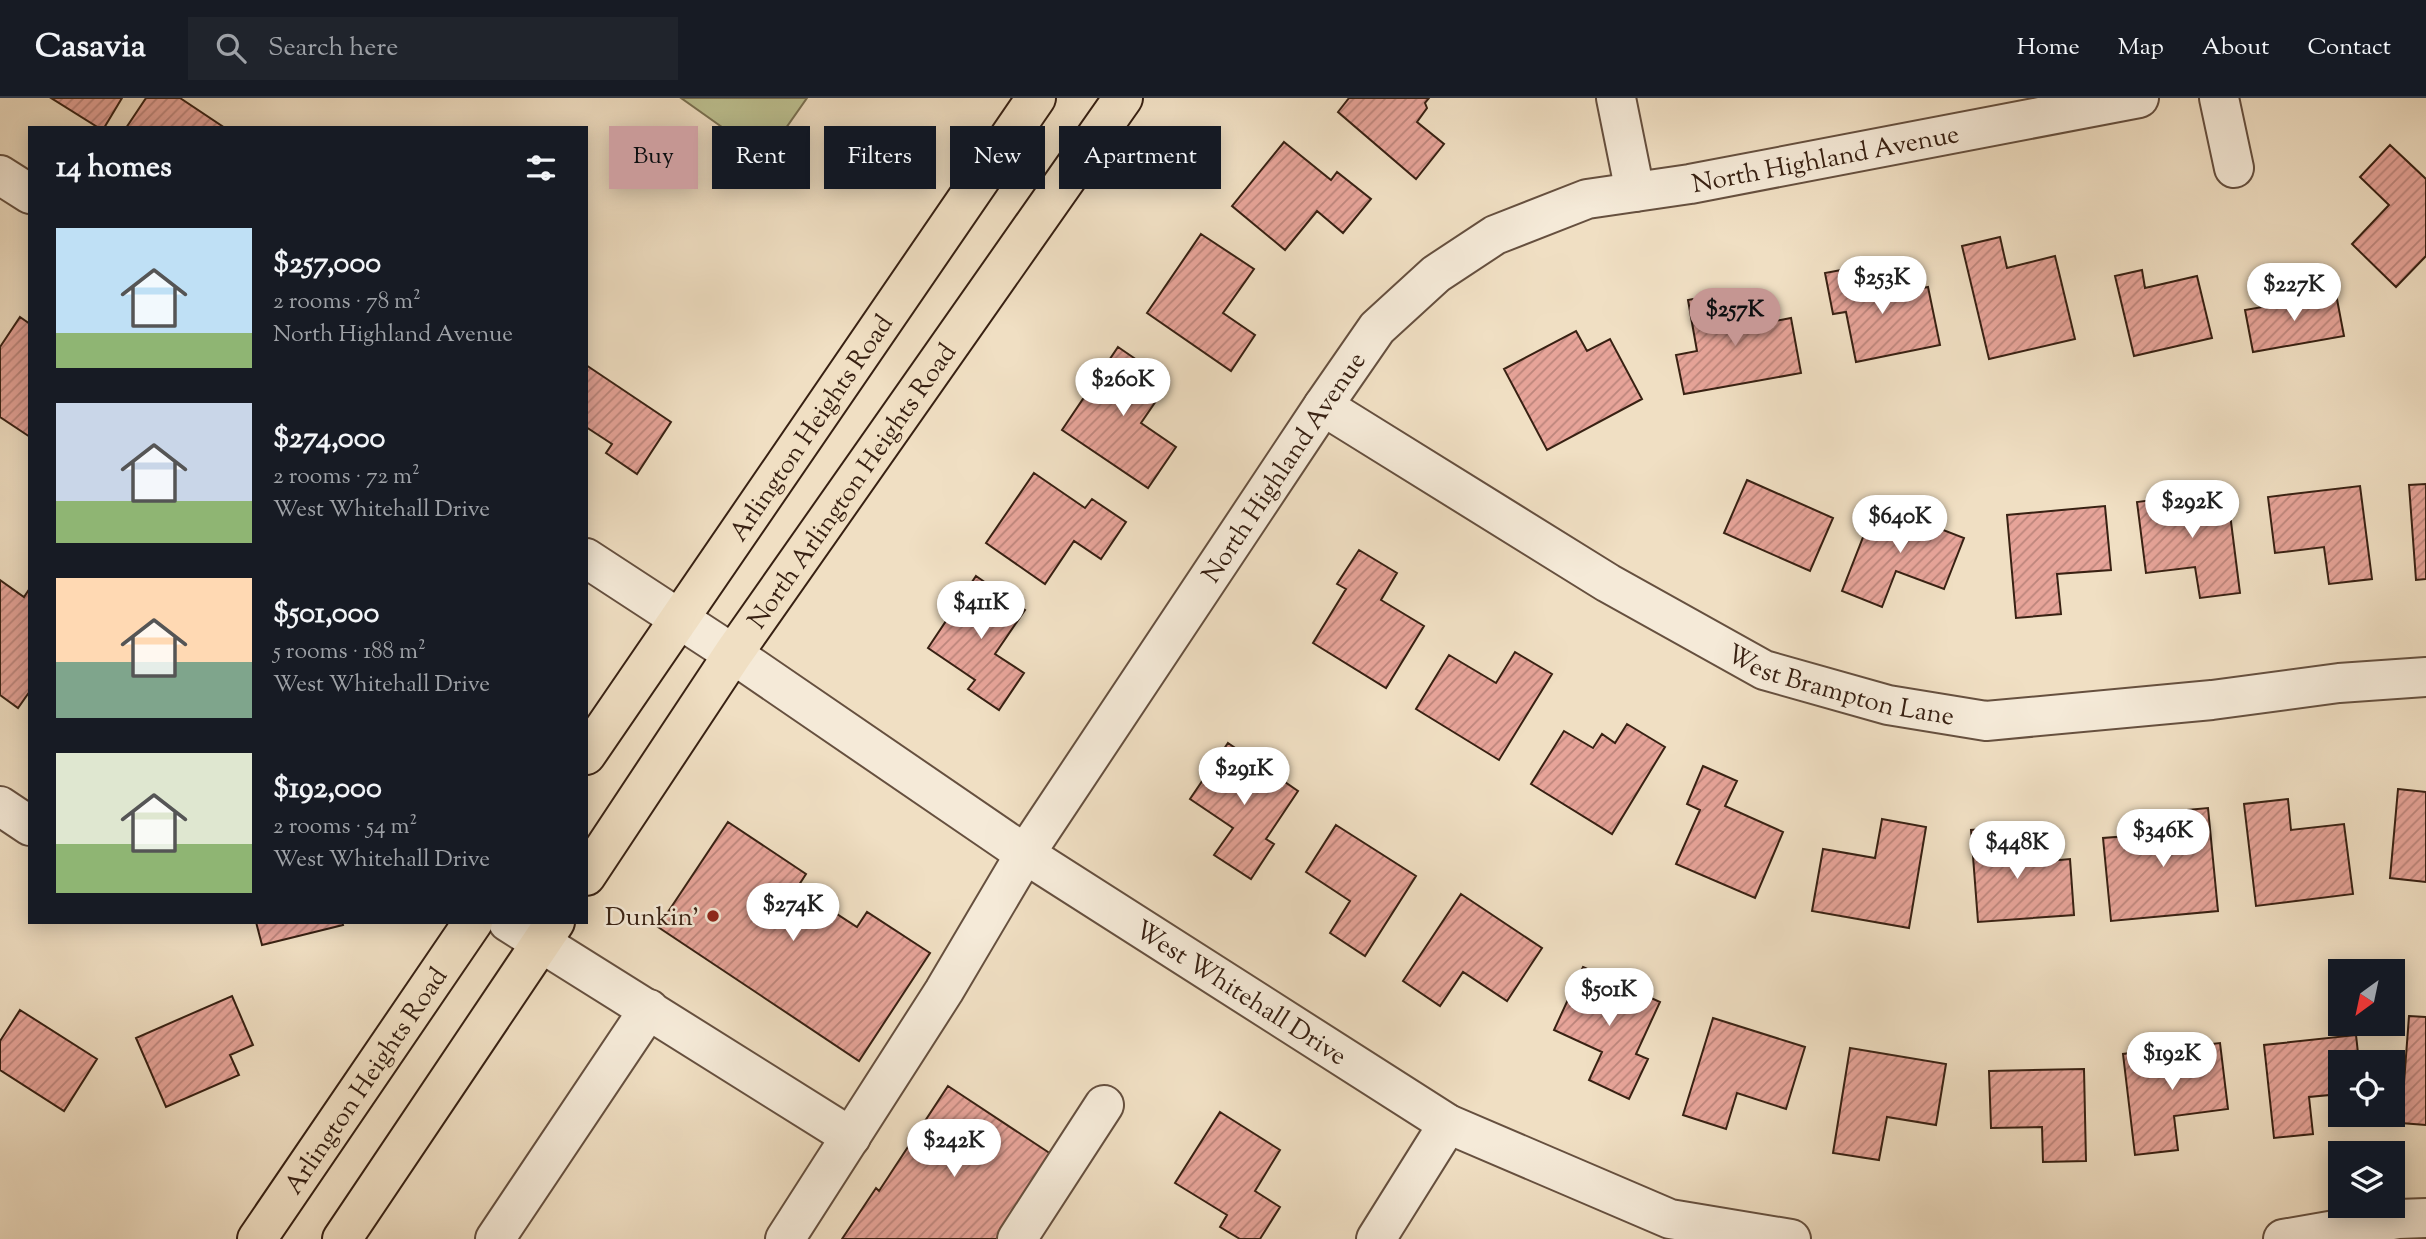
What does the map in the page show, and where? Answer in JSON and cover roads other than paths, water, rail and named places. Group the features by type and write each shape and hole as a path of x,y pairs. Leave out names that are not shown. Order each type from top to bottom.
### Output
{"main road":[{"name":"Arlington Heights Road","path":"588,752 1035,98"},
{"name":"North Arlington Heights Road","path":"588,873 733,654 1123,98"},
{"name":"Arlington Heights Road","path":"257,1239 472,924"},
{"path":"342,1239 548,932"}],"street":[{"path":"1616,98 1635,192"},
{"name":"North Highland Avenue","path":"785,1239 944,991 1025,854 1323,406 1377,328 1436,274 1495,234 1587,199 1690,184 2139,98"},
{"path":"2219,98 2234,168"},
{"path":"0,175 28,193"},
{"name":"West Brampton Lane","path":"1323,406 1608,583 1764,670 1888,705 1986,721 2212,700 2339,682 2426,677"},
{"name":"West Whitehall Drive","path":"588,559 733,654 1025,854 1448,1124 1670,1219 1791,1239"},
{"path":"0,806 28,825"},
{"path":"516,924 548,932 649,1009 851,1138"},
{"path":"495,1239 649,1009"},
{"path":"1017,1239 1104,1105"},
{"path":"1376,1239 1448,1124"},
{"path":"2283,1239 2398,1219 2426,1218"}],"place":[{"name":"Dunkin'","path":"713,916"}]}
